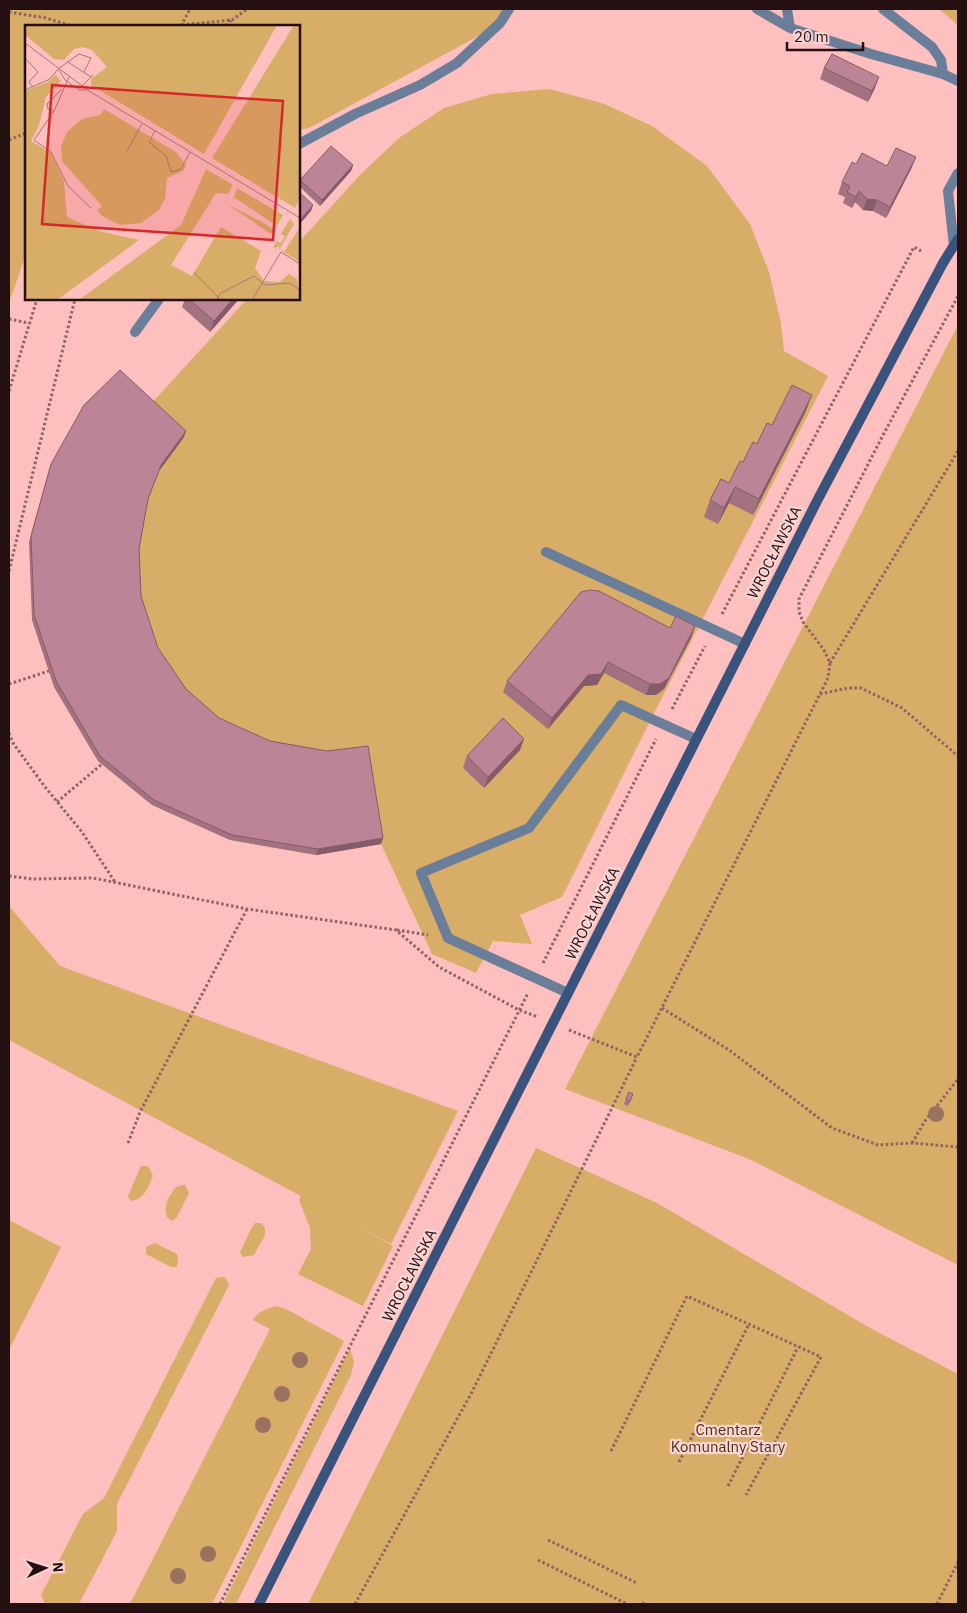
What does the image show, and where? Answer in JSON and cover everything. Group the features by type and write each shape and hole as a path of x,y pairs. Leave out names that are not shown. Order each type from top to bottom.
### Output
{"main road":[{"name":"WROCŁAWSKA","path":"259,1604 818,500 943,263 956,243"}],"lane":[{"path":"300,143 354,114 420,84 457,63 500,22 509,9"},
{"path":"757,9 790,28 958,80"},
{"path":"787,9 790,28"},
{"path":"883,9 932,47 941,60 943,74"},
{"path":"956,243 948,191 958,174"},
{"path":"135,332 158,300"},
{"path":"546,552 745,644"},
{"path":"568,993 448,938 421,873 529,828 621,704 696,739"}],"path":[{"path":"181,25 190,9"},
{"path":"227,25 247,9"},
{"path":"9,12 46,18 69,25"},
{"path":"181,25 232,20"},
{"path":"9,140 25,133"},
{"path":"220,1604 664,724 914,247 922,251"},
{"path":"830,663 824,650 803,622 799,612 799,599 882,437 958,296"},
{"path":"9,391 37,300"},
{"path":"9,570 75,300"},
{"path":"9,319 29,323"},
{"path":"355,1604 472,1392 828,678 830,663 958,451"},
{"path":"9,684 49,671"},
{"path":"819,695 848,688 861,688 902,708 958,756"},
{"path":"9,732 13,743 82,832 115,883"},
{"path":"57,802 102,764"},
{"path":"9,876 32,879 93,878 247,908 448,938"},
{"path":"128,1143 140,1112 247,908"},
{"path":"396,930 439,967 519,1010 638,1057"},
{"path":"662,1008 729,1050 832,1128 878,1145 912,1143 958,1147"},
{"path":"912,1143 925,1121 958,1079"},
{"path":"611,1450 687,1296 821,1358 746,1495"},
{"path":"680,1462 749,1324"},
{"path":"728,1486 798,1347"},
{"path":"548,1540 637,1583"},
{"path":"538,1560 627,1604"},
{"path":"937,1604 958,1562"}],"green space":[{"path":"9,9 503,9 493,28 309,128 300,130 300,25 25,25 25,257 9,303"},
{"path":"939,9 958,9 958,25"},
{"path":"549,89 602,103 652,126 707,166 750,224 769,272 781,323 784,351 828,376 651,719 562,897 520,915 532,944 493,941 476,973 432,954 381,844 316,855 230,840 152,805 98,761 54,687 32,620 150,405 246,300 300,300 300,241 361,174 399,138 444,108 492,94"},
{"path":"958,325 958,1265 749,1159 565,1089"},
{"path":"9,906 60,966 458,1111 391,1244 353,1224 393,1246 363,1306 298,1274 311,1249 310,1228 299,1200 301,1196 9,1040"},
{"name":"Cmentarz Komunalny Stary","path":"536,1148 657,1203 870,1328 958,1374 958,1604 308,1604"},
{"path":"141,1166 149,1167 153,1176 143,1195 131,1201 128,1196"},
{"path":"185,1185 189,1193 177,1217 172,1221 167,1217 166,1204 176,1187"},
{"path":"9,1220 61,1247 9,1350"},
{"path":"255,1223 261,1223 265,1228 265,1235 254,1255 243,1257 240,1252"},
{"path":"155,1243 177,1254 177,1267 171,1267 146,1254 146,1247"},
{"path":"225,1277 229,1285 117,1504 117,1531 79,1604 45,1604 41,1595 83,1514 104,1498 216,1278"},
{"path":"277,1306 288,1310 344,1341 212,1604 130,1604 270,1329 253,1320 260,1313"},
{"path":"350,1348 354,1362 351,1375 236,1604 223,1604"}],"building":[{"path":"832,54 879,77 872,91 824,68"},
{"path":"331,146 353,165 322,200 300,180"},
{"path":"896,148 916,157 890,207 877,200 867,199 859,191 856,197 847,192 850,186 842,182 852,162 856,164 862,153 887,166"},
{"path":"300,193 313,205 300,220"},
{"path":"190,300 232,300 214,321"},
{"path":"120,370 186,431 161,465 148,499 139,549 141,596 158,648 186,689 219,718 270,741 327,751 368,746 383,838 318,849 232,835 154,800 100,756 56,681 34,614 31,536 51,464 84,405"},
{"path":"792,385 812,395 759,499 735,487 724,508 710,500 721,479 729,483 740,461 743,462 753,442 757,444 767,423 772,425"},
{"path":"599,591 670,628 676,616 695,626 669,678 660,684 650,684 608,662 601,674 588,675 552,718 507,681 581,592"},
{"path":"503,718 524,739 488,777 467,756"},
{"path":"629,1092 633,1094 630,1101 626,1099"}]}
